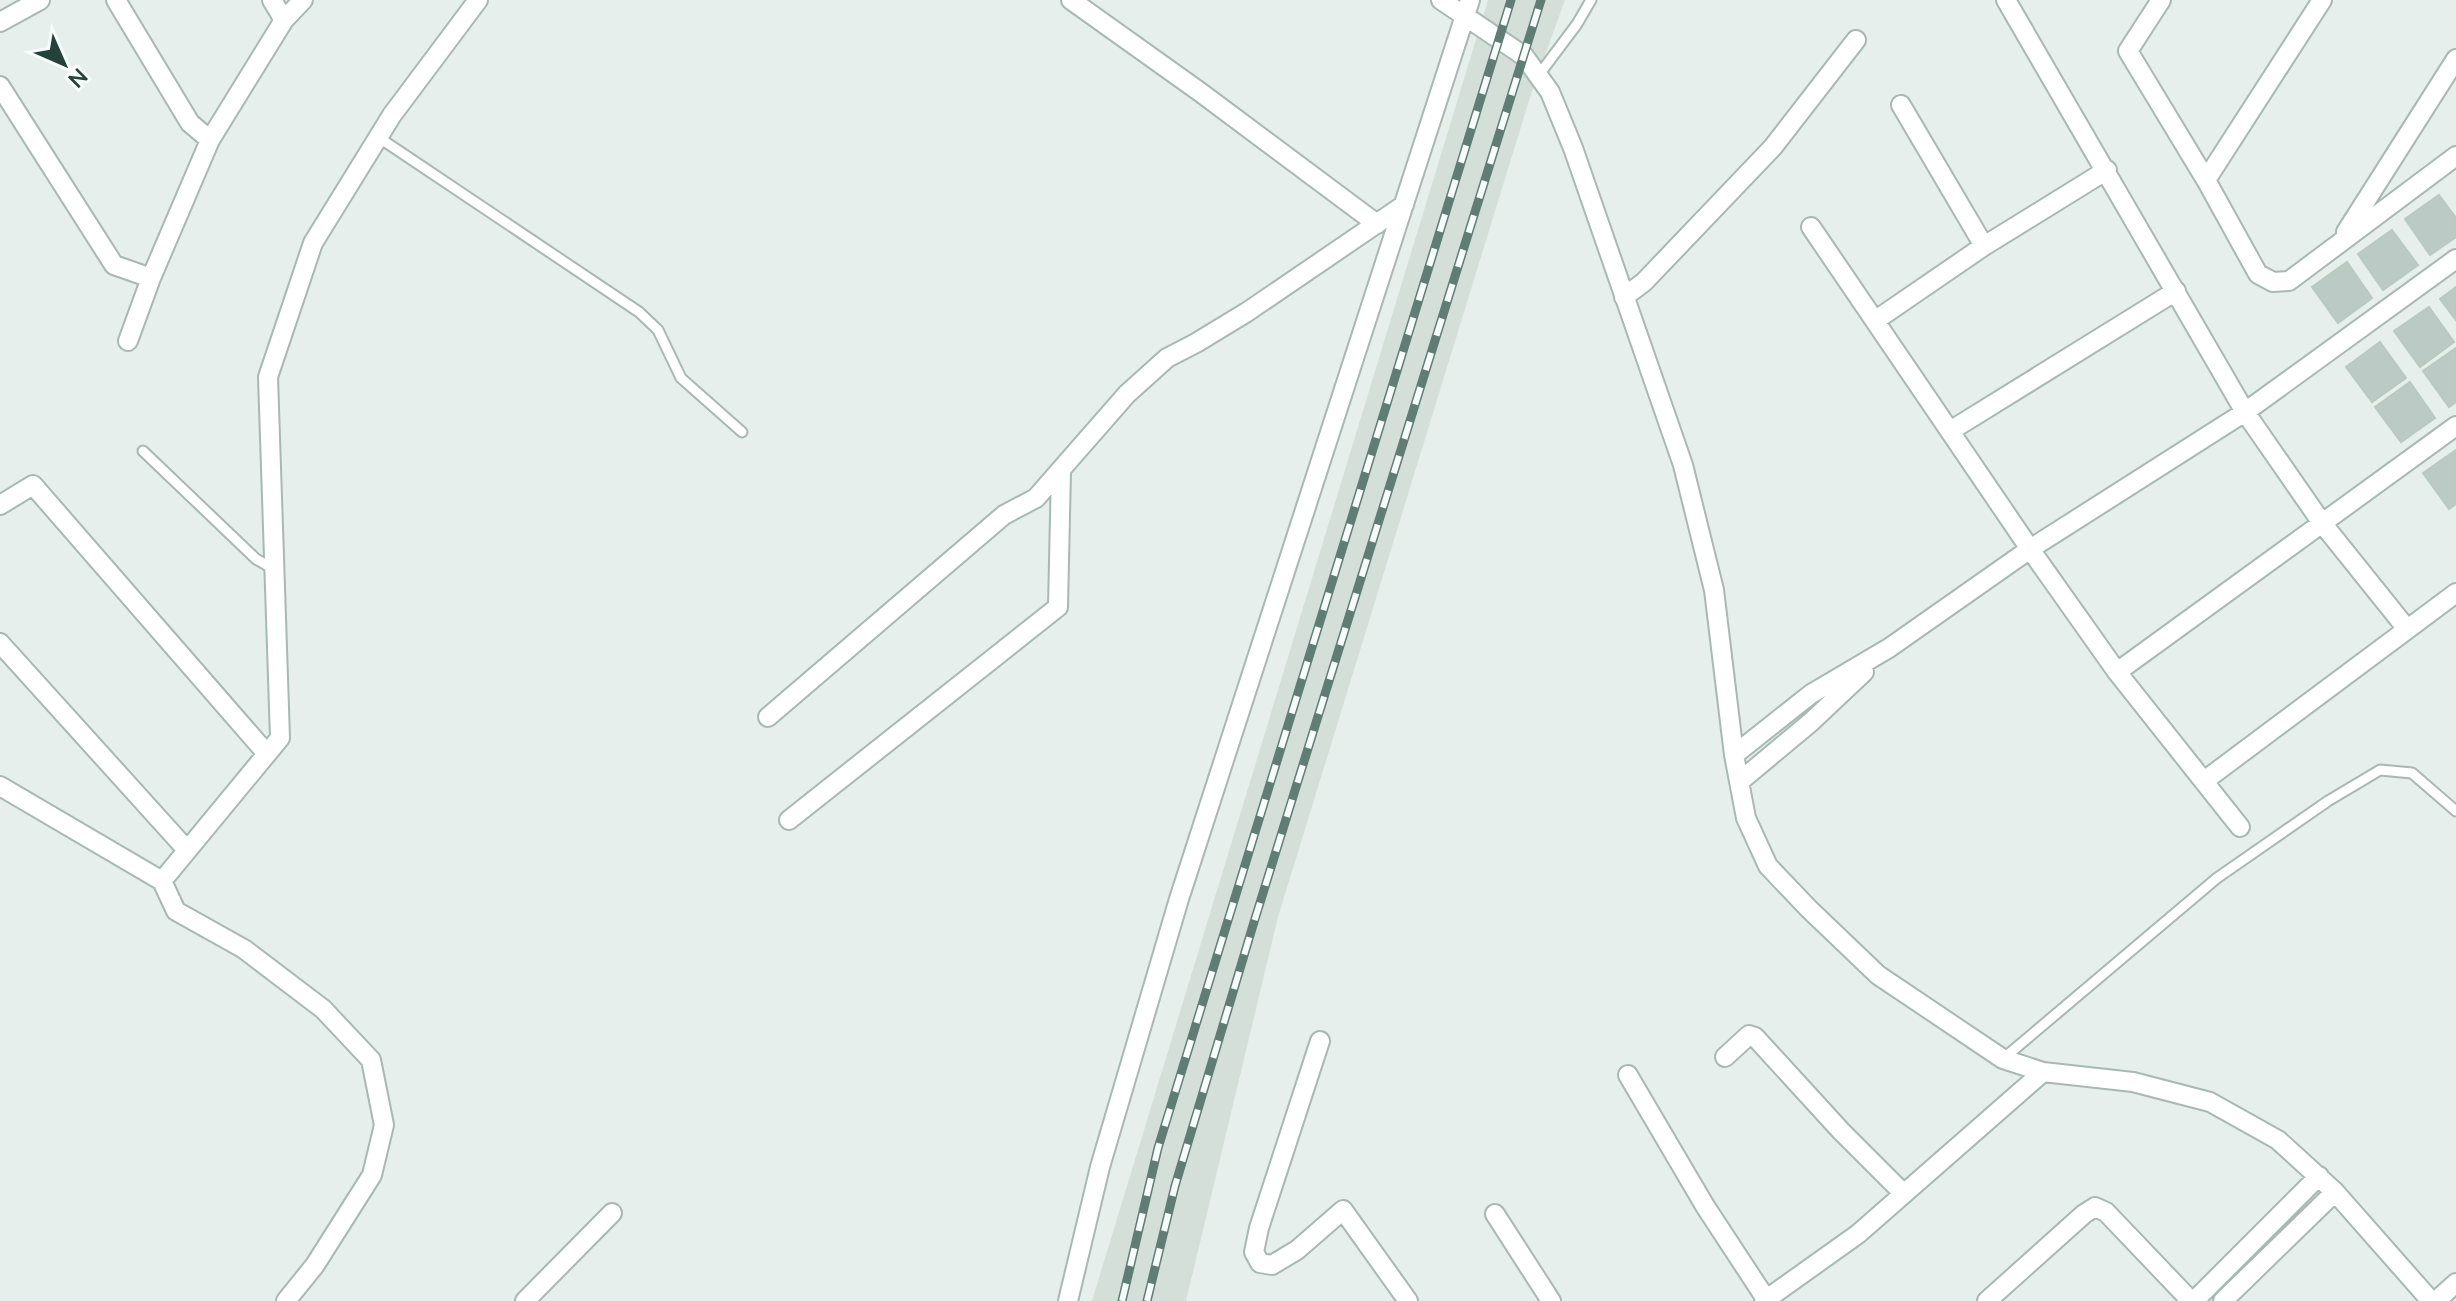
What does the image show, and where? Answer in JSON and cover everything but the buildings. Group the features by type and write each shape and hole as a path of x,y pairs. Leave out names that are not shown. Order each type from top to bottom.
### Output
{"street":[{"path":"0,22 40,0"},
{"path":"116,0 190,123 210,140"},
{"path":"272,0 284,20"},
{"path":"128,341 151,278 210,140 284,20 303,0"},
{"path":"162,881 280,738 268,377 313,243 392,115 478,0"},
{"path":"1071,0 1377,224"},
{"path":"1441,0 1468,8 1524,56 1550,92 1573,148 1683,465 1714,590 1734,755 1746,818 1768,866 1878,975 2003,1059 2043,1072 2133,1082 2210,1102 2278,1140 2319,1176 2434,1301 2456,1283"},
{"path":"2006,0 2245,412 2322,523 2407,629"},
{"path":"2161,0 2128,51 2206,180 2258,274 2273,282 2289,281 2456,156"},
{"path":"2206,180 2322,0"},
{"path":"1068,1301 1100,1167 1179,899 1468,8"},
{"path":"1624,297 1653,273 1773,147 1856,40"},
{"path":"2341,240 2456,59"},
{"path":"0,86 114,265 151,278"},
{"path":"1901,105 1984,246"},
{"path":"1876,320 1984,246 2107,170"},
{"path":"768,717 1004,515 1036,498 1127,394 1167,358 1247,312 1404,205"},
{"path":"1811,227 2117,672 2240,827"},
{"path":"1734,755 1811,694 1889,648 2030,549 2245,412 2456,259"},
{"path":"1950,431 2176,291"},
{"path":"2117,672 2456,426"},
{"path":"789,820 1058,607 1061,471"},
{"path":"0,505 33,485 267,754"},
{"path":"2204,781 2456,593"},
{"path":"0,643 187,850"},
{"path":"1739,782 1811,722 1889,648"},
{"path":"0,786 162,881 176,911 244,949 323,1009 371,1060 384,1125 372,1175 315,1265 286,1301"},
{"path":"1725,1057 1749,1035 1755,1037 1904,1194"},
{"path":"1320,1041 1254,1252 1260,1263 1272,1265 1297,1250 1343,1210 1408,1301"},
{"path":"1628,1075 1765,1300 1858,1234 2043,1072"},
{"path":"1987,1301 2095,1207 2106,1212 2192,1301 2319,1176"},
{"path":"2223,1301 2335,1192"},
{"path":"525,1301 612,1213"},
{"path":"1495,1214 1551,1301"}],"lane":[{"path":"1538,76 1591,0"},
{"path":"378,137 639,312 658,330 681,378 742,432"},
{"path":"143,451 256,559 275,570"},
{"path":"2003,1059 2217,878 2328,801 2380,770 2412,773 2456,811"}],"shaded area":[{"path":"1488,0 1565,0 1532,91 1278,917 1186,1301 1092,1301"}],"railway":[{"path":"1122,1301 1158,1148 1511,0"},
{"path":"1147,1301 1175,1186 1254,922 1541,0"}]}
